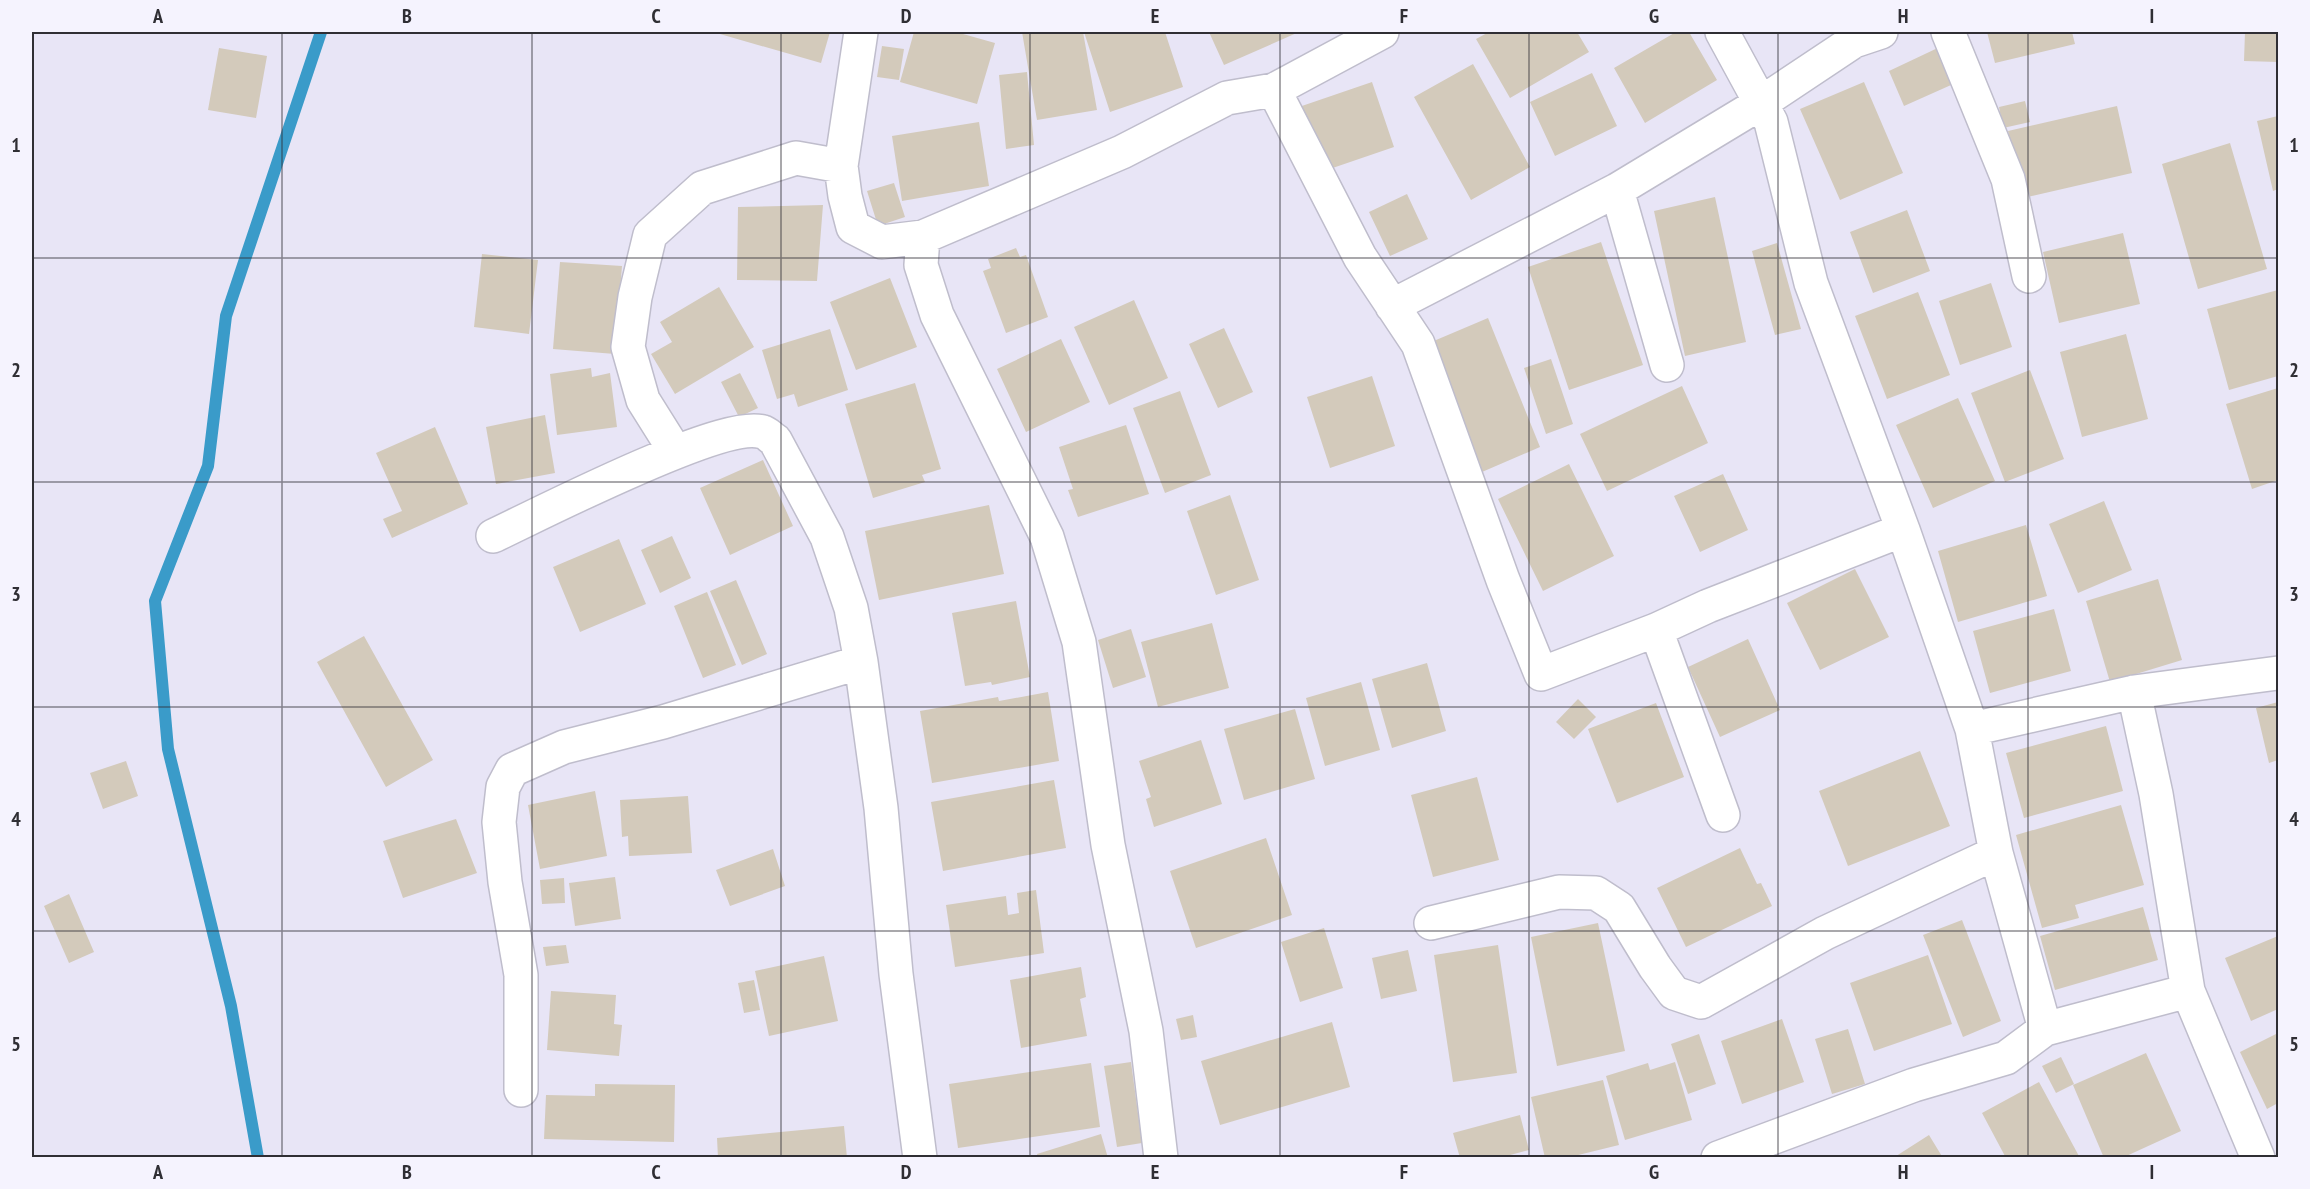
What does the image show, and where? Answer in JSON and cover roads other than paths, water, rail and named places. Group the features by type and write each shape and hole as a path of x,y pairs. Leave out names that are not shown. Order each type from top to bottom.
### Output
{"street":[{"path":"861,32 842,166 845,196 853,227 882,242 923,237 1122,152 1227,98 1274,90 1382,32"},
{"path":"1722,32 1771,122 1811,283 1903,530 1972,729 1996,853 2045,1029"},
{"path":"1392,306 1617,190 1761,103 1854,41 1881,32"},
{"path":"1948,32 2008,179 2029,276"},
{"path":"1274,90 1360,256 1418,344 1503,580 1541,674 1903,530"},
{"path":"675,451 643,400 628,347 635,297 650,235 702,188 796,158 842,166"},
{"path":"1617,190 1667,365"},
{"path":"923,237 921,265 937,315 1047,537 1079,642 1108,845 1146,1031 1161,1158"},
{"path":"493,537 675,451 738,433 762,432 775,440 827,537 851,608 861,662 881,808 896,974 920,1158"},
{"path":"1656,630 1723,815"},
{"path":"521,1090 521,975 505,882 499,822 503,787 512,770 564,747 663,722 861,662"},
{"path":"1972,729 2134,692 2278,673"},
{"path":"2134,692 2157,794 2188,991 2258,1157 2278,1145"},
{"path":"1431,923 1558,892 1596,893 1619,908 1654,967 1674,993 1701,1002 1825,933 1996,853"},
{"path":"1733,1155 1914,1085 2006,1058 2045,1029 2188,991"}],"waterway":[{"path":"258,1158 231,1006 168,749 155,601 208,466 226,316 321,32"}]}
